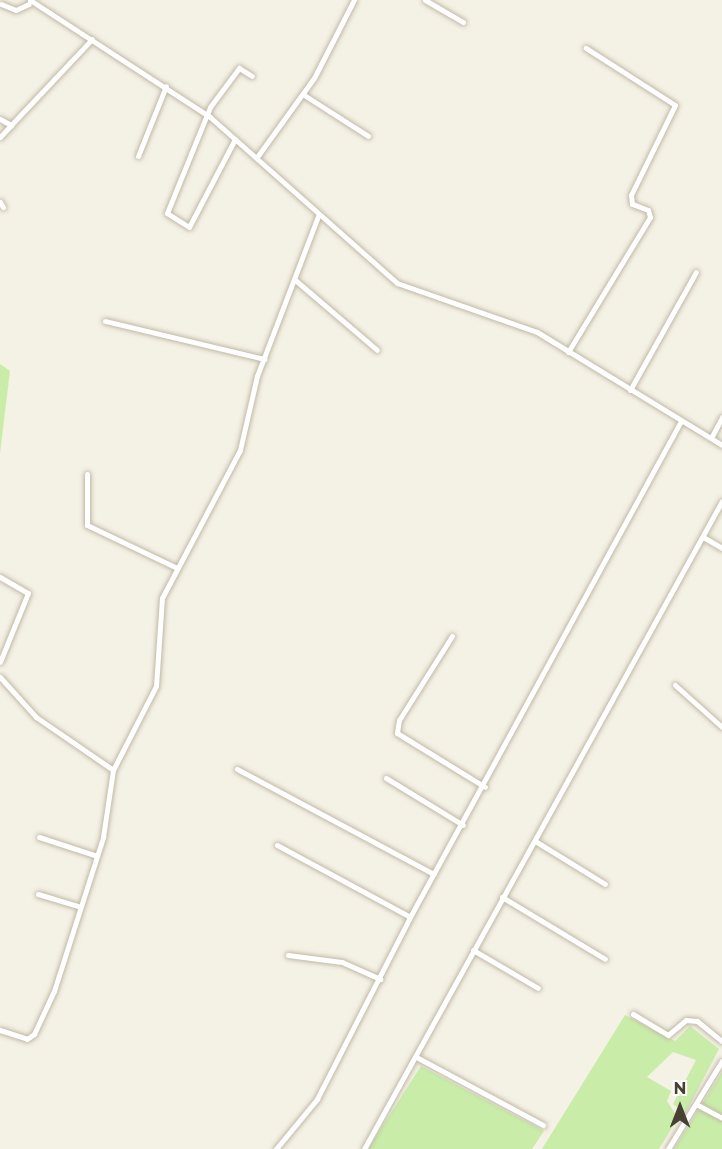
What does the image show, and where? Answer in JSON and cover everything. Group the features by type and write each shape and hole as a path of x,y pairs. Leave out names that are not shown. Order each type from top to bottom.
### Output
{"street":[{"path":"257,157 304,94 354,0"},
{"path":"425,0 463,22"},
{"path":"1,4 16,10 29,2 92,39 206,114 314,204 318,216 412,292 515,322 722,445"},
{"path":"0,137 92,39"},
{"path":"568,352 650,217 648,210 632,204 631,195 675,105 586,48"},
{"path":"235,139 189,226 167,213 206,114 239,68 252,76"},
{"path":"138,156 166,86"},
{"path":"304,94 368,136"},
{"path":"0,119 11,125"},
{"path":"0,1030 19,1038 34,1034 54,991 78,906 97,856 113,770 156,686 158,619 175,567 240,450 265,359 318,216"},
{"path":"630,390 696,272"},
{"path":"294,279 377,350"},
{"path":"105,321 265,359"},
{"path":"711,438 722,417"},
{"path":"276,1149 317,1099 410,917 484,788 681,422"},
{"path":"87,474 87,525 175,567"},
{"path":"364,1149 417,1058 502,897 536,841 722,501"},
{"path":"703,537 722,548"},
{"path":"0,578 28,593 0,662"},
{"path":"452,636 399,720 397,733 484,788"},
{"path":"0,677 36,717 113,770"},
{"path":"675,685 722,727"},
{"path":"237,769 434,874"},
{"path":"386,778 463,825"},
{"path":"39,837 97,856"},
{"path":"536,841 605,884"},
{"path":"277,845 410,917"},
{"path":"38,894 78,906"},
{"path":"502,897 604,959"},
{"path":"473,950 538,988"},
{"path":"288,955 342,962 380,979"},
{"path":"633,1014 668,1035 686,1020 697,1021 722,1041"},
{"path":"417,1058 543,1125"},
{"path":"668,1149 722,1061"},
{"path":"696,1104 722,1118"}],"green space":[{"path":"0,364 10,371 0,453"},
{"path":"625,1015 675,1041 690,1026 719,1049 685,1114 673,1104 696,1060 673,1052 647,1077 671,1091 667,1101 678,1118 659,1149 542,1149"},
{"path":"421,1066 544,1131 532,1149 368,1149"},
{"path":"722,1072 722,1149 674,1149"}]}
